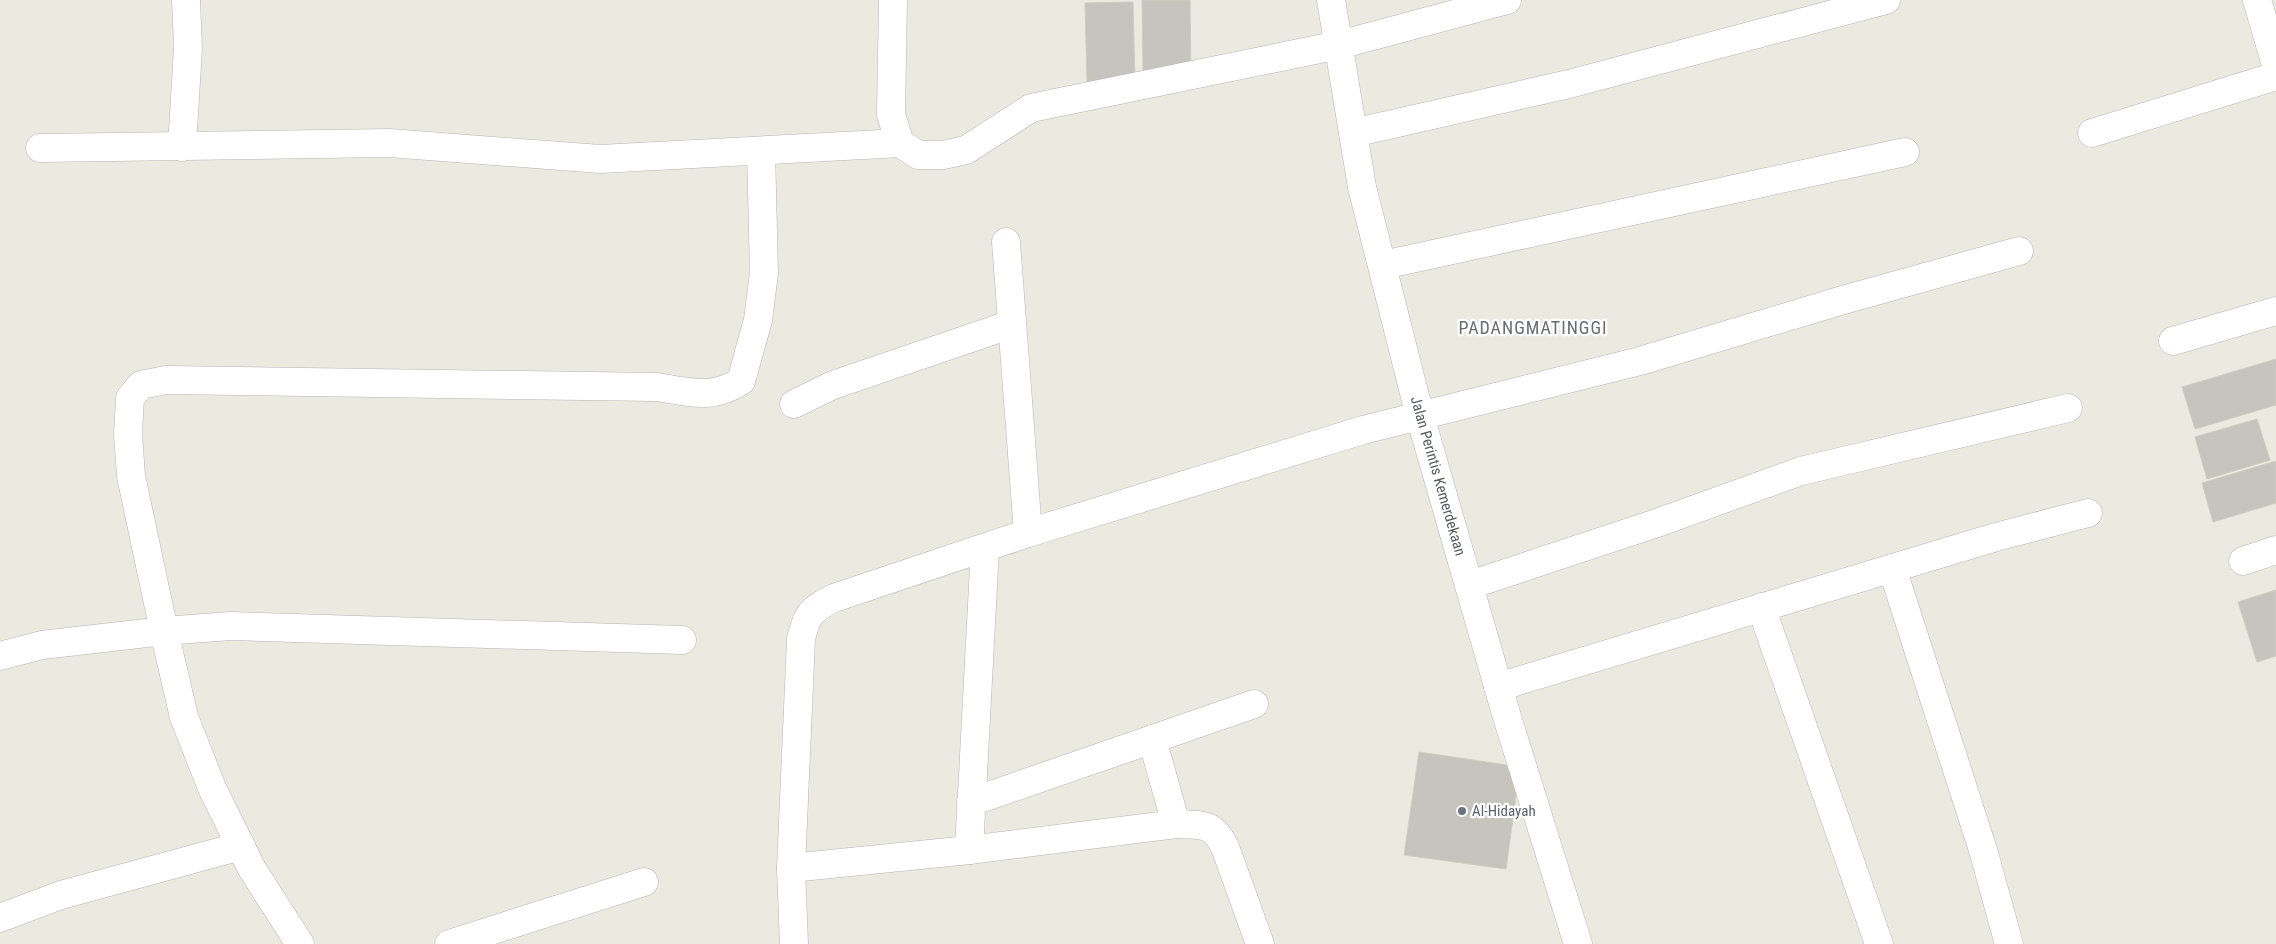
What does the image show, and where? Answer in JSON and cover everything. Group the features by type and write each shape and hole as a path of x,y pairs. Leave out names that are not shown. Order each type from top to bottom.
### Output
{"street":[{"path":"182,147 188,48 186,0"},
{"path":"893,0 891,115 900,143"},
{"name":"Jalan Perintis Kemerdekaan","path":"1331,0 1362,187 1420,416 1498,687 1578,944"},
{"path":"40,148 389,143 600,159 900,143 918,155 943,155 966,150 1031,108 1339,46 1507,0"},
{"path":"1353,133 1569,84 1886,0"},
{"path":"2257,0 2276,65"},
{"path":"2092,133 2276,76"},
{"path":"300,944 252,869 212,788 184,717 131,476 128,434 130,398 141,385 166,380 622,386 657,387 699,394 727,390 740,381 758,320 764,273 761,151"},
{"path":"1383,265 1905,152"},
{"path":"1006,242 1028,534"},
{"path":"794,944 791,868 801,639 806,619 814,608 834,598 1028,534 1363,430 1640,361 1843,300 2019,251"},
{"path":"2173,342 2276,310"},
{"path":"794,404 833,385 1012,324"},
{"path":"1470,586 1658,523 1802,471 2068,408"},
{"path":"1498,687 1996,537 2088,513"},
{"path":"968,850 985,548"},
{"path":"2243,561 2276,550"},
{"path":"1892,568 1983,850 2009,944"},
{"path":"1761,607 1879,944"},
{"path":"0,656 42,645 164,631 230,626 682,640"},
{"path":"971,802 1254,704"},
{"path":"1152,739 1176,824"},
{"path":"791,868 968,850 1176,824 1207,826 1218,832 1225,847 1260,944"},
{"path":"0,918 60,895 241,846"},
{"path":"449,944 644,882"}],"building":[{"path":"1142,0 1190,0 1191,73 1143,73"},
{"path":"1133,2 1135,81 1087,82 1085,3"},
{"path":"2276,359 2276,405 2195,429 2182,387"},
{"path":"2257,419 2270,460 2207,479 2195,437"},
{"path":"2276,461 2276,503 2213,522 2202,483"},
{"path":"2276,590 2276,656 2257,662 2238,602"},
{"name":"Al-Hidayah","path":"1419,752 1520,767 1506,869 1404,855"}],"place":[{"name":"Al-Hidayah","path":"1462,811"}],"district":[{"name":"PADANGMATINGGI","path":"1533,328"}]}
